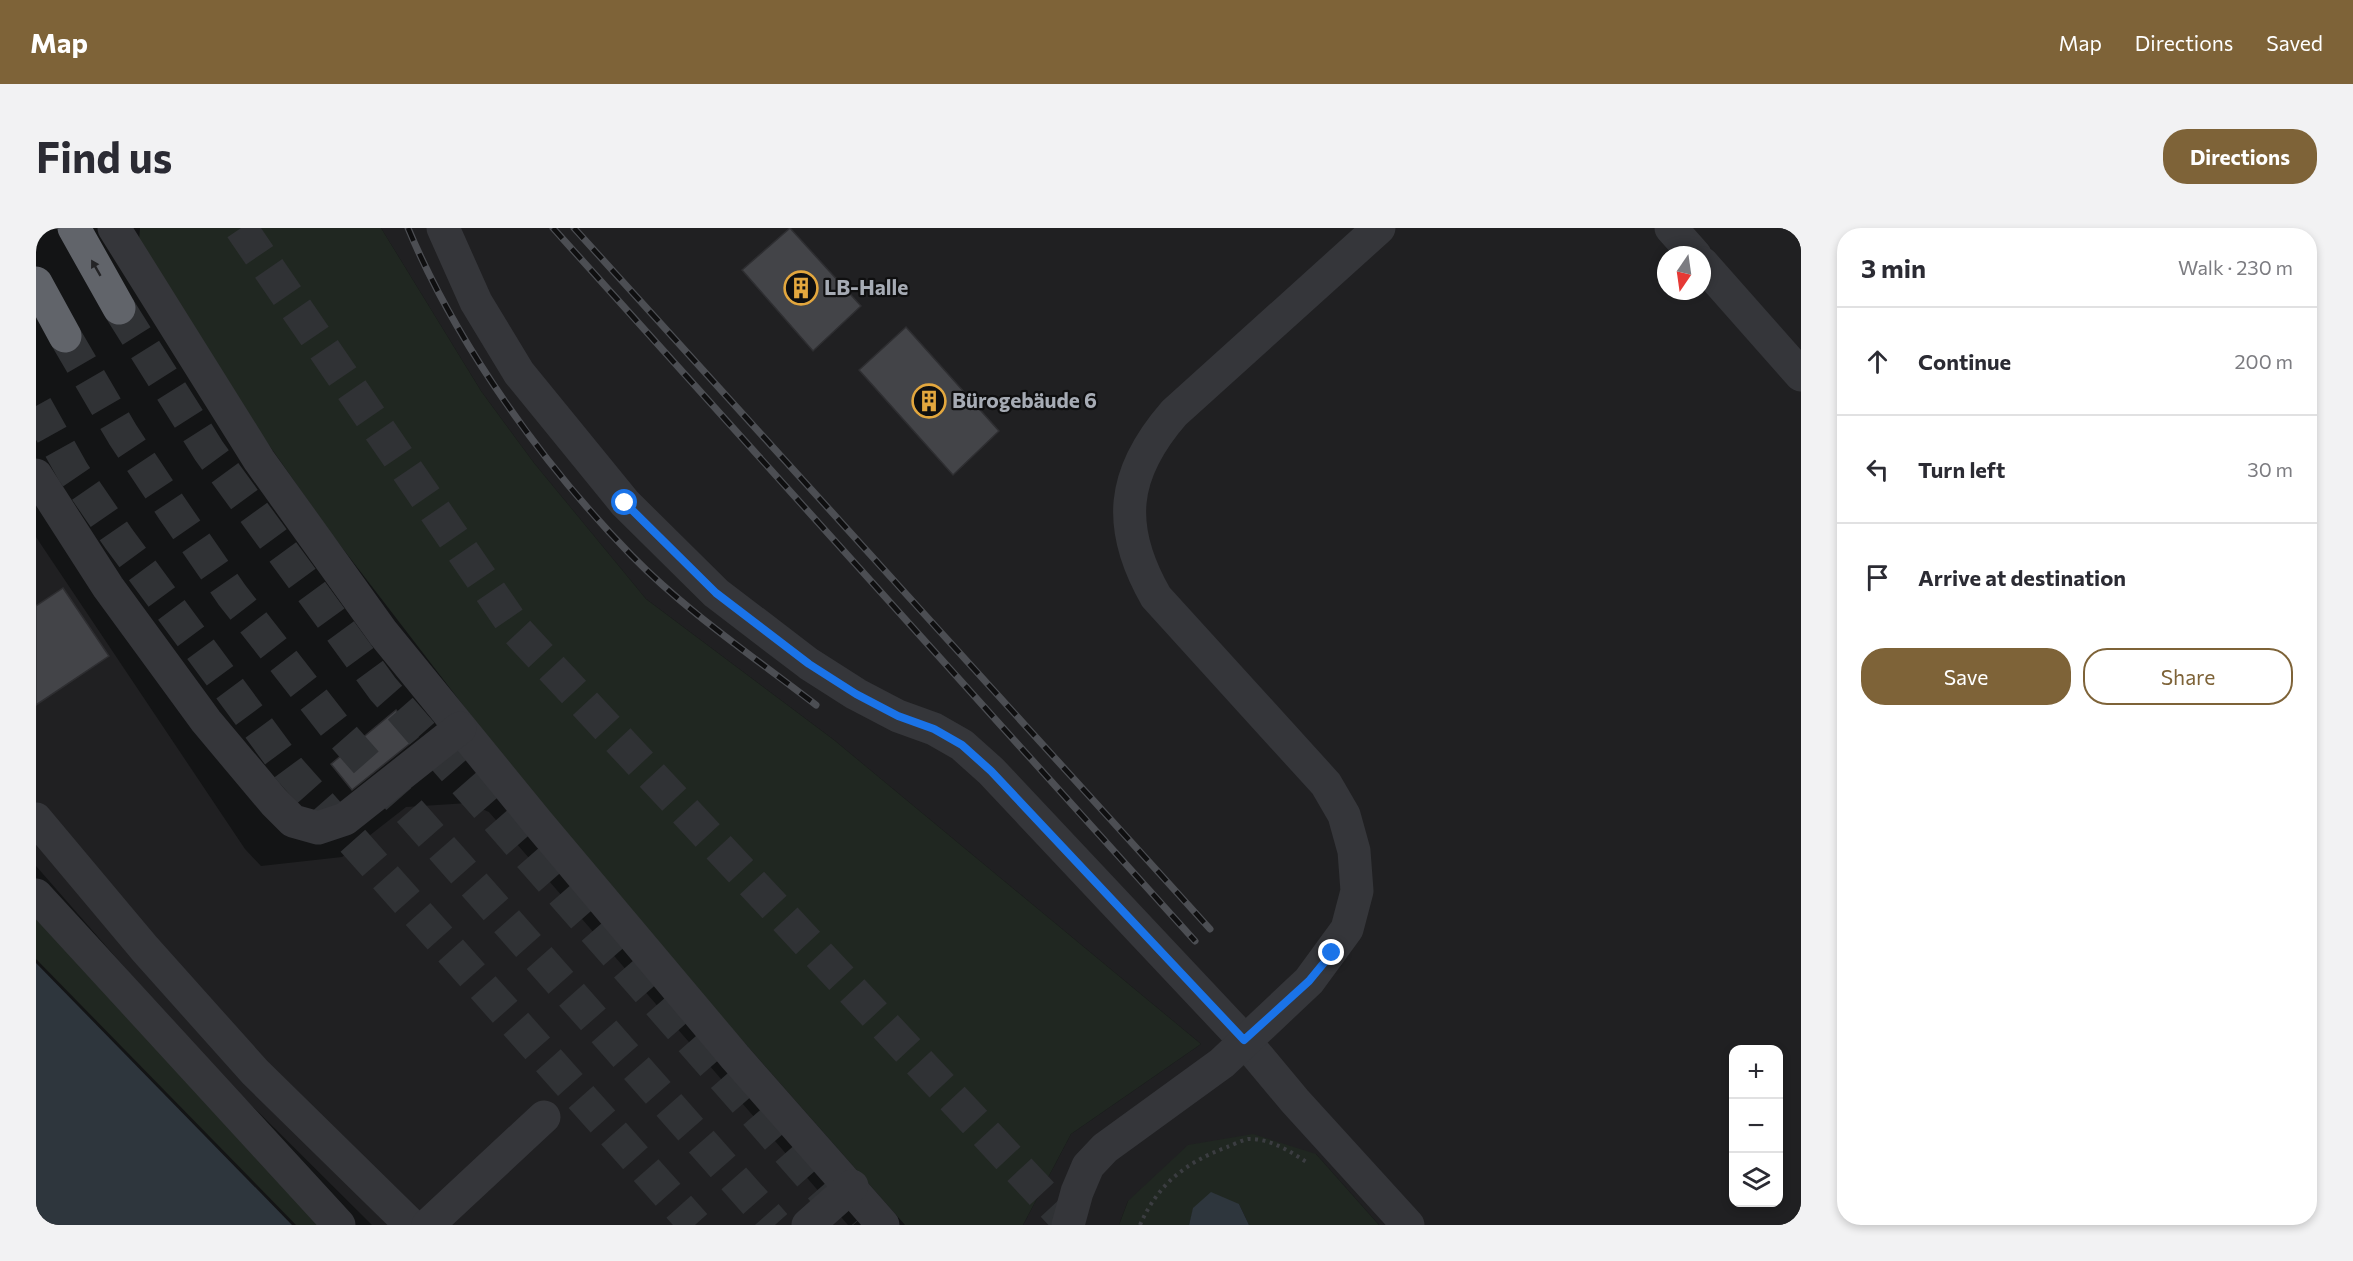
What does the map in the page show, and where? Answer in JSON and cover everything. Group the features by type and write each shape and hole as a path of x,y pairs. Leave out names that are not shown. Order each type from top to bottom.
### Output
{"highway":[{"path":"74,228 119,308"},
{"path":"36,284 65,336"}],"lane":[{"path":"114,228 259,460 383,633 735,1057 852,1186 883,1225"},
{"path":"443,228 476,302 519,373 625,503 716,593 809,664 856,694 898,716 934,729 962,745 991,771 1244,1040 1295,1101 1408,1225"},
{"path":"1068,1225 1077,1192 1088,1166 1105,1148 1222,1063 1309,981 1347,929 1357,891 1354,851 1344,815 1326,784 1156,597 1139,567 1130,531 1132,487 1138,464 1153,438 1174,413 1379,228"},
{"path":"1671,228 1687,246"},
{"path":"1711,273 1801,375"},
{"path":"36,475 108,587 206,721 274,802 293,821 318,828 345,819 460,728"},
{"path":"36,819 145,949 255,1072 411,1225"},
{"path":"36,896 339,1225"},
{"path":"428,1225 544,1117"},
{"path":"808,1225 852,1186"}],"path":[{"path":"1140,1225 1148,1208 1168,1182 1197,1158 1248,1139 1284,1147 1310,1164"}],"shaded area":[{"path":"140,228 381,228 481,391 534,463 646,599 834,740 1201,1044 1071,1134 1023,1225 905,1225 572,847 330,532 238,401 139,241"},
{"path":"381,228 1801,228 1801,1225 1379,1225 1316,1154 1128,1201 1119,1225 1023,1225 1071,1134 1201,1044 834,740 646,599 534,463 481,391"},
{"path":"36,537 245,849 261,866 342,857 406,807 468,803 489,812 848,1225 372,1225 202,1056 36,866"},
{"path":"36,901 334,1225 296,1225 36,959"},
{"path":"36,963 292,1225 36,1225"},
{"path":"1253,1134 1316,1154 1379,1225 1249,1225 1239,1204 1194,1208 1189,1225 1119,1225 1128,1201 1188,1145"},
{"path":"1211,1192 1239,1204 1249,1225 1189,1225 1193,1208"}],"building":[{"name":"LB-Halle","path":"790,228 861,306 813,351 742,270"},
{"name":"Bürogebäude 6","path":"906,327 999,431 953,475 859,370"},
{"path":"63,588 109,656 36,705 36,606"},
{"path":"396,710 418,737 352,790 331,764"}],"tunnel":[{"path":"241,228 518,632 1071,1225"},
{"path":"119,308 209,451 383,689 853,1225"},
{"path":"65,336 123,435 173,510 232,595 335,727 775,1225"},
{"path":"36,406 73,472 119,539 289,769 695,1225"}],"railway":[{"path":"408,228 451,316 505,402 535,444 599,521 653,577 675,596 721,634 816,705"},
{"path":"553,228 1195,941"},
{"path":"574,228 1210,929"}],"place":[{"name":"LB-Halle","path":"801,288"},
{"name":"Bürogebäude 6","path":"929,401"}],"route":[{"path":"625,503 716,593 809,664 856,694 898,716 934,729 962,745 991,771 1244,1040 1309,981 1332,953"}]}
